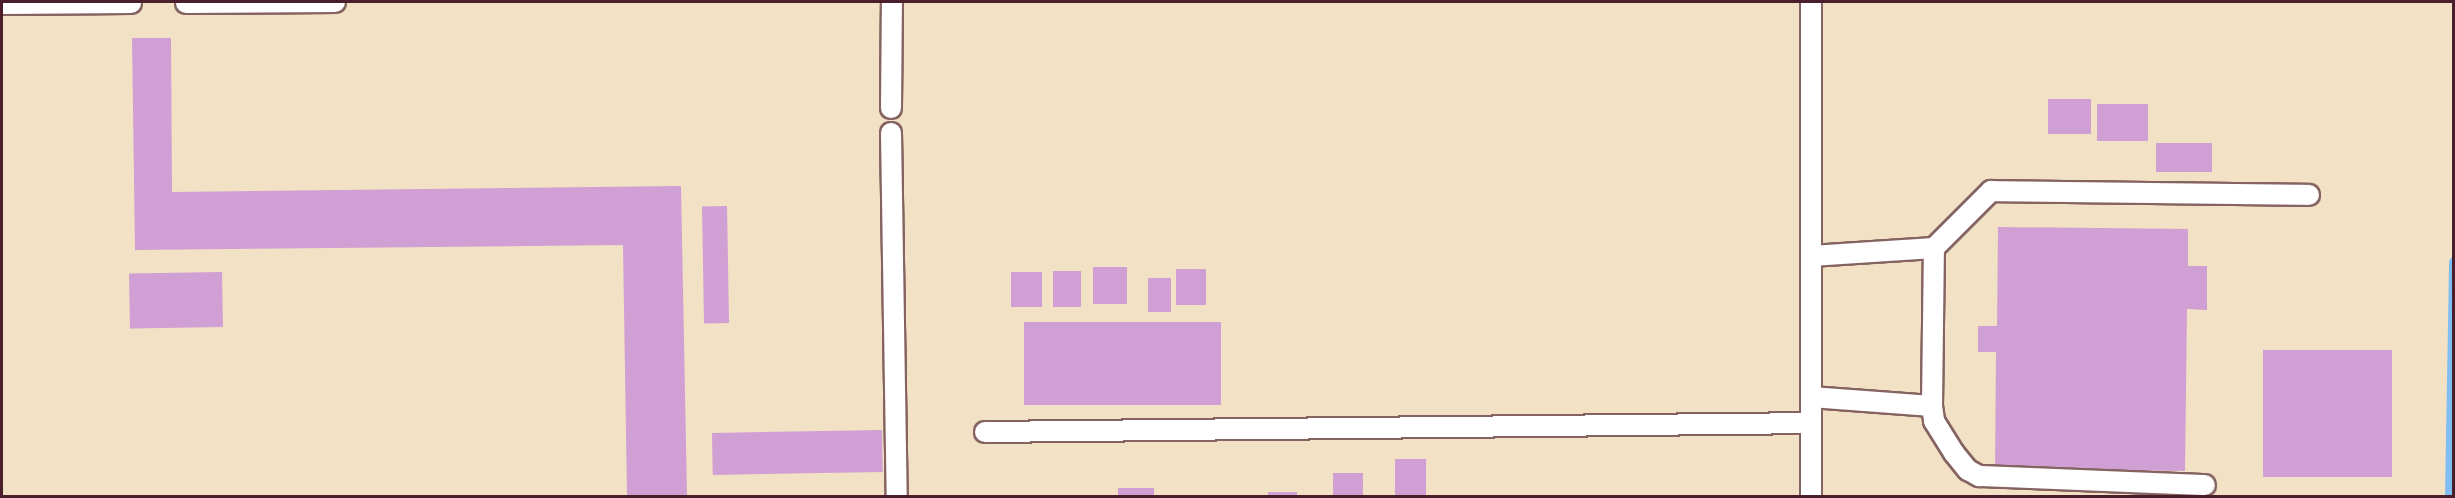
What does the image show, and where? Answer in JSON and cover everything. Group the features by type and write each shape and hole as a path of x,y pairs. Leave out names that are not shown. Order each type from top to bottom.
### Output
{"lane":[{"path":"186,3 335,2"},
{"path":"891,108 892,2"},
{"path":"1811,2 1811,496"},
{"path":"2,4 131,3"},
{"path":"891,133 897,496"},
{"path":"1811,256 1934,248 1991,191 2309,195"},
{"path":"1934,248 1932,406 1934,421 1968,471 1979,476 2205,485"},
{"path":"1811,397 1932,406"},
{"path":"985,432 1811,423"}],"building":[{"path":"132,38 171,38 172,192 681,186 687,496 627,496 623,245 135,250"},
{"path":"2048,99 2091,99 2091,134 2048,134"},
{"path":"2097,104 2148,104 2148,141 2097,141"},
{"path":"2156,143 2212,143 2212,172 2156,172"},
{"path":"702,206 727,206 729,323 704,323"},
{"path":"1998,227 2188,229 2188,266 2207,266 2207,310 2187,309 2185,471 1995,469 1996,352 1978,352 1978,326 1997,326"},
{"path":"1093,267 1127,267 1127,304 1093,304"},
{"path":"1176,269 1206,269 1206,305 1176,305"},
{"path":"1053,271 1081,271 1081,307 1053,307"},
{"path":"222,272 223,327 130,329 129,274"},
{"path":"1011,272 1042,272 1042,307 1011,307"},
{"path":"1148,278 1171,278 1171,312 1148,312"},
{"path":"1024,322 1221,322 1221,405 1024,405"},
{"path":"2263,350 2392,350 2392,477 2263,477"},
{"path":"882,430 883,472 713,475 712,433"},
{"path":"1395,459 1426,459 1426,496 1395,496"},
{"path":"1333,473 1363,473 1363,496 1333,496"},
{"path":"1118,488 1154,488 1154,496 1118,496"},
{"path":"1268,492 1297,492 1297,496 1268,496"}],"waterway":[{"path":"2450,496 2454,262"}]}
